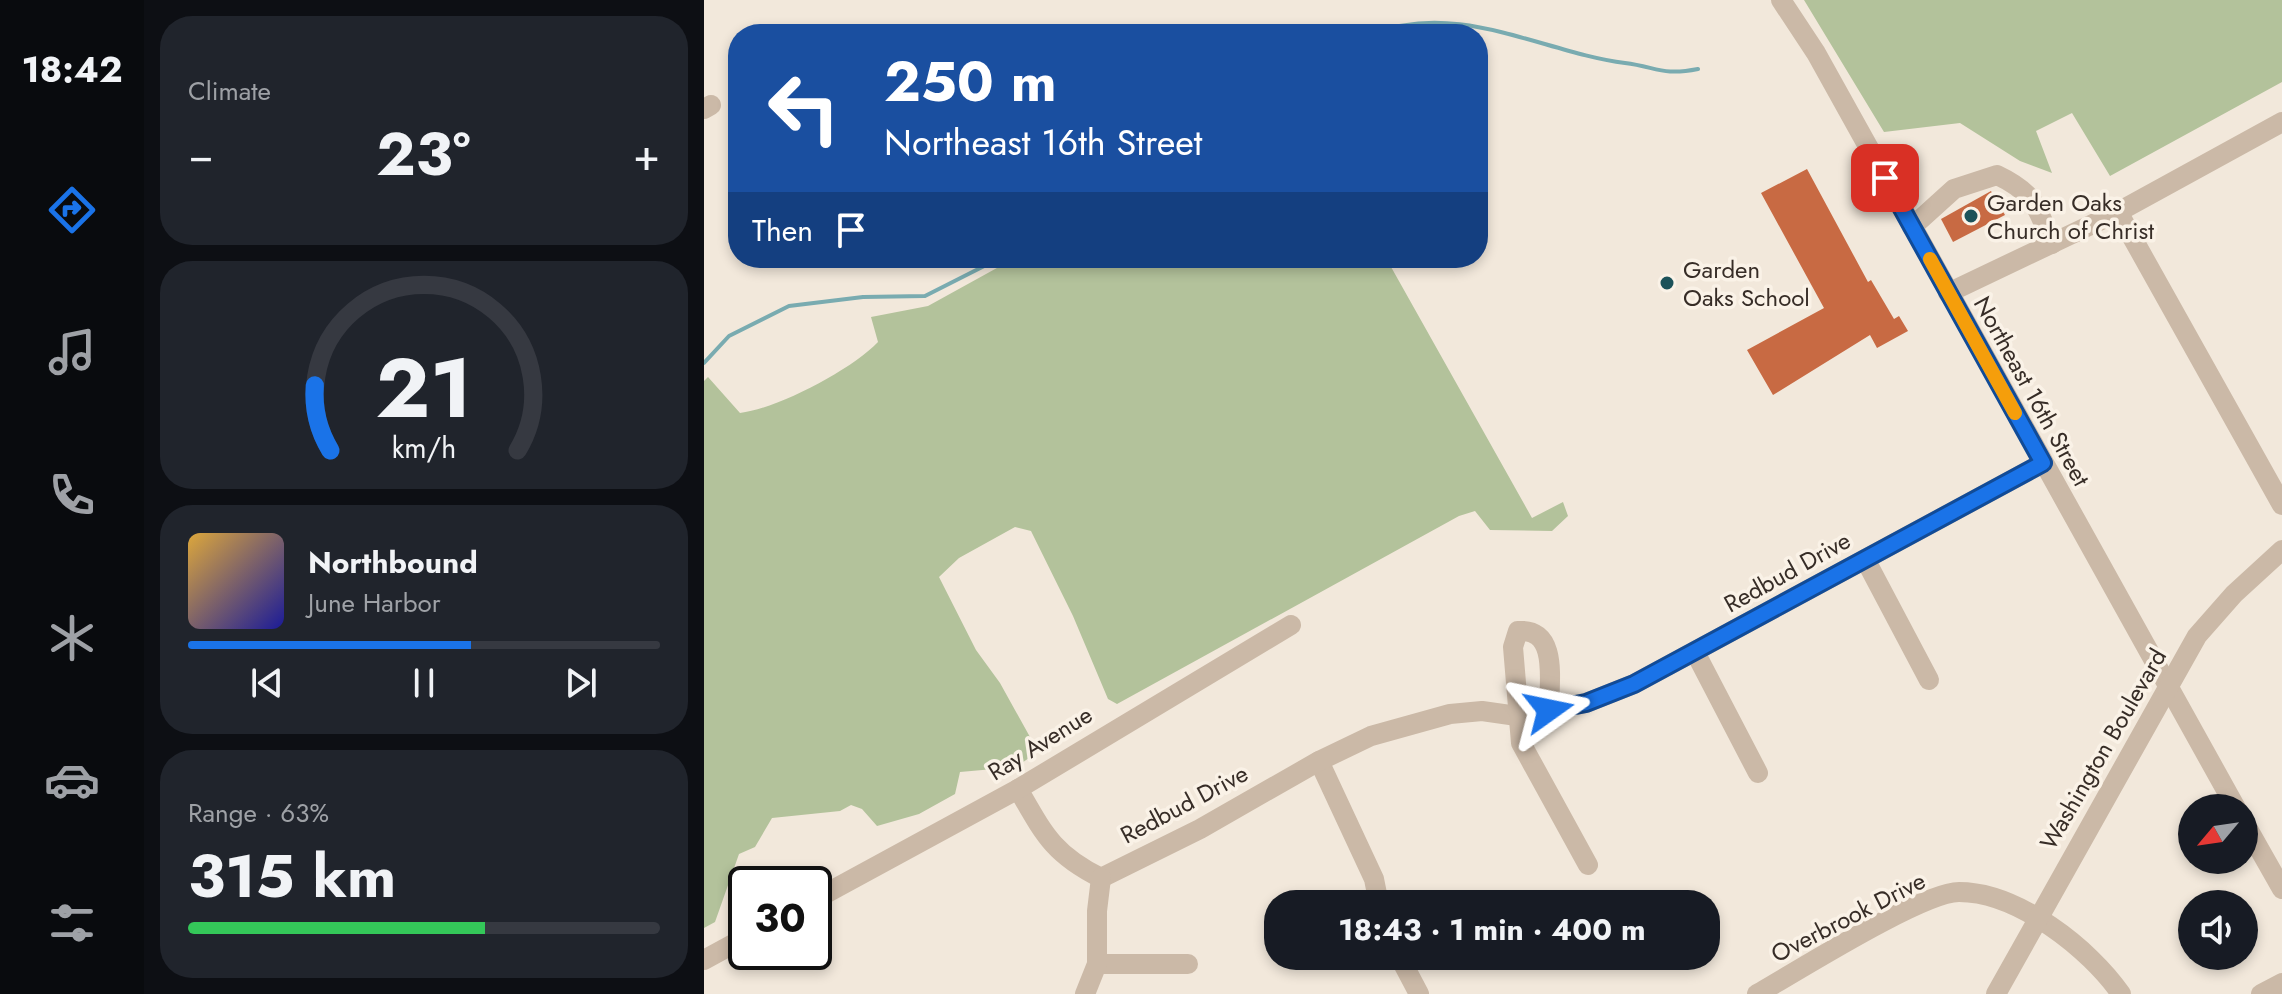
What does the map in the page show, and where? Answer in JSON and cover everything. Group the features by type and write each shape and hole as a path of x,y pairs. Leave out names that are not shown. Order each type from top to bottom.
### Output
{"street":[{"name":"Northeast 16th Street","path":"1781,0 1816,53 2228,794"},
{"path":"1948,293 2118,212 2282,122"},
{"path":"1912,227 1954,189 1997,175 2024,187 2052,244"},
{"path":"2118,212 2282,505"},
{"name":"Redbud Drive","path":"1101,878 1200,829 1319,761 1410,722 1482,711 1517,716 1610,693 1695,652 2043,463"},
{"name":"Washington Boulevard","path":"1996,994 2036,917 2169,690 2197,636 2234,594 2282,550"},
{"path":"1865,559 1929,680"},
{"name":"Ray Avenue","path":"832,890 1018,789 1291,625"},
{"path":"1549,710 1549,657 1542,637 1530,630 1518,631 1513,647 1521,743 1588,865"},
{"path":"1695,652 1758,773"},
{"path":"1319,761 1374,879 1376,890"},
{"path":"1018,789 1046,838 1069,862 1101,878 1097,911 1097,964 1085,994"},
{"path":"2258,847 2282,889"},
{"name":"Overbrook Drive","path":"1757,994 1912,907 1958,892 1995,899 2036,917 2096,962 2121,994"},
{"path":"704,960 728,947"},
{"path":"1097,964 1188,964"},
{"path":"1406,970 1419,994"},
{"path":"2261,994 2282,983"}],"green space":[{"path":"1804,0 2282,0 2282,82 2110,176 2072,113 2036,131 2052,173 2020,161 1960,123 1884,132"},
{"path":"997,268 1392,268 1532,518 1563,502 1568,516 1552,531 1490,530 1475,511 1459,516 1117,704 1108,699 1073,616 1031,531 1015,527 959,558 939,577 976,650 1000,683 1030,737 1029,758 1016,767 960,772 955,794 919,814 877,826 862,809 851,805 840,811 772,818 755,847 739,854 735,866 728,866 728,885 715,922 704,928 704,381 708,377 740,413 774,404 814,386 866,353 878,342 871,317 928,306"}],"building":[{"path":"1807,169 1868,282 1871,280 1894,319 1899,316 1908,331 1877,348 1870,335 1773,395 1747,350 1824,308 1761,193"},
{"path":"1991,191 2005,215 1953,242 1941,219"}],"waterway":[{"path":"1421,24 1448,24"},
{"path":"1488,30 1660,70 1676,72 1698,69"},
{"path":"704,363 729,336 789,306 863,297 925,296 980,268"}],"slow traffic":[{"path":"1930,259 2015,413"}],"place":[{"name":"Garden Oaks Church of Christ","path":"1971,216"},
{"name":"Garden Oaks School","path":"1667,283"}],"route":[{"path":"1549,710 1586,703 1634,684 2043,463 1885,178"}]}
